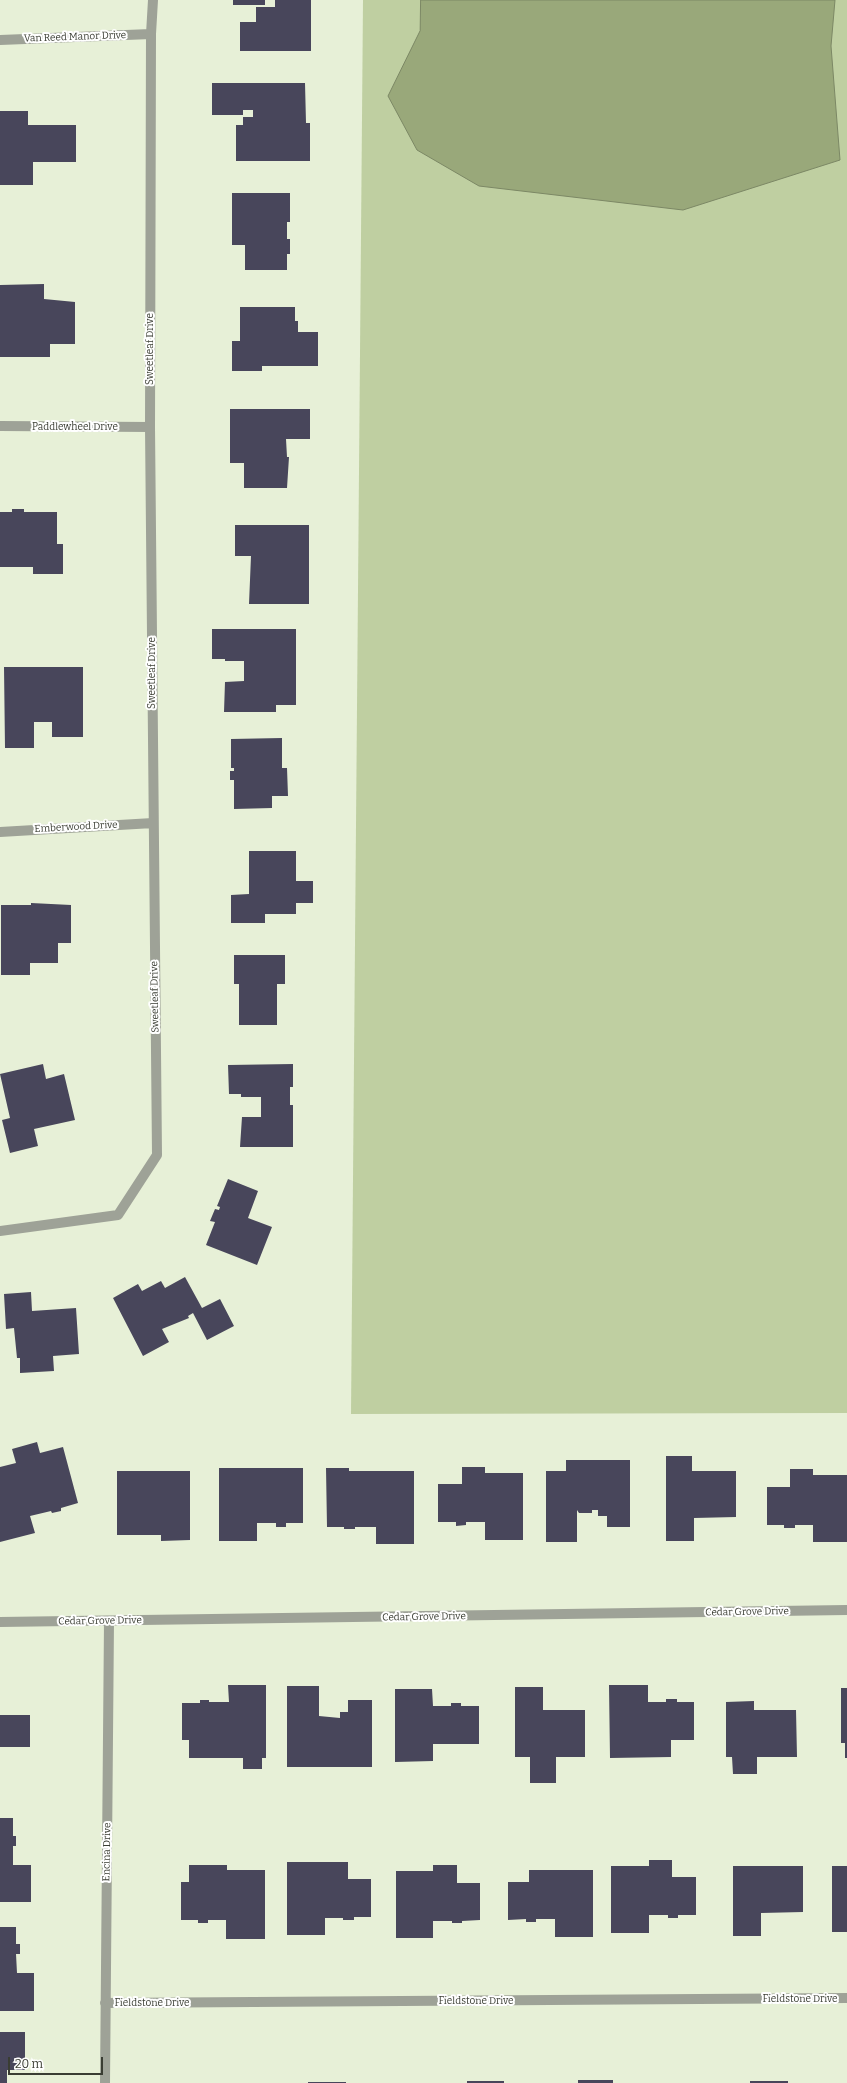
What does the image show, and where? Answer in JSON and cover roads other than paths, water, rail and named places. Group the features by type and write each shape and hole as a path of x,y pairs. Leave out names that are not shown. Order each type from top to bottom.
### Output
{"street":[{"name":"Sweetleaf Drive","path":"0,1231 118,1214 157,1155 150,427 151,34 153,0"},
{"name":"Van Reed Manor Drive","path":"0,40 151,34"},
{"name":"Paddlewheel Drive","path":"0,426 150,427"},
{"name":"Emberwood Drive","path":"0,832 153,823"},
{"name":"Cedar Grove Drive","path":"0,1622 847,1610"},
{"name":"Encina Drive","path":"105,2083 109,1621"},
{"name":"Fieldstone Drive","path":"105,2003 847,1998"}]}
